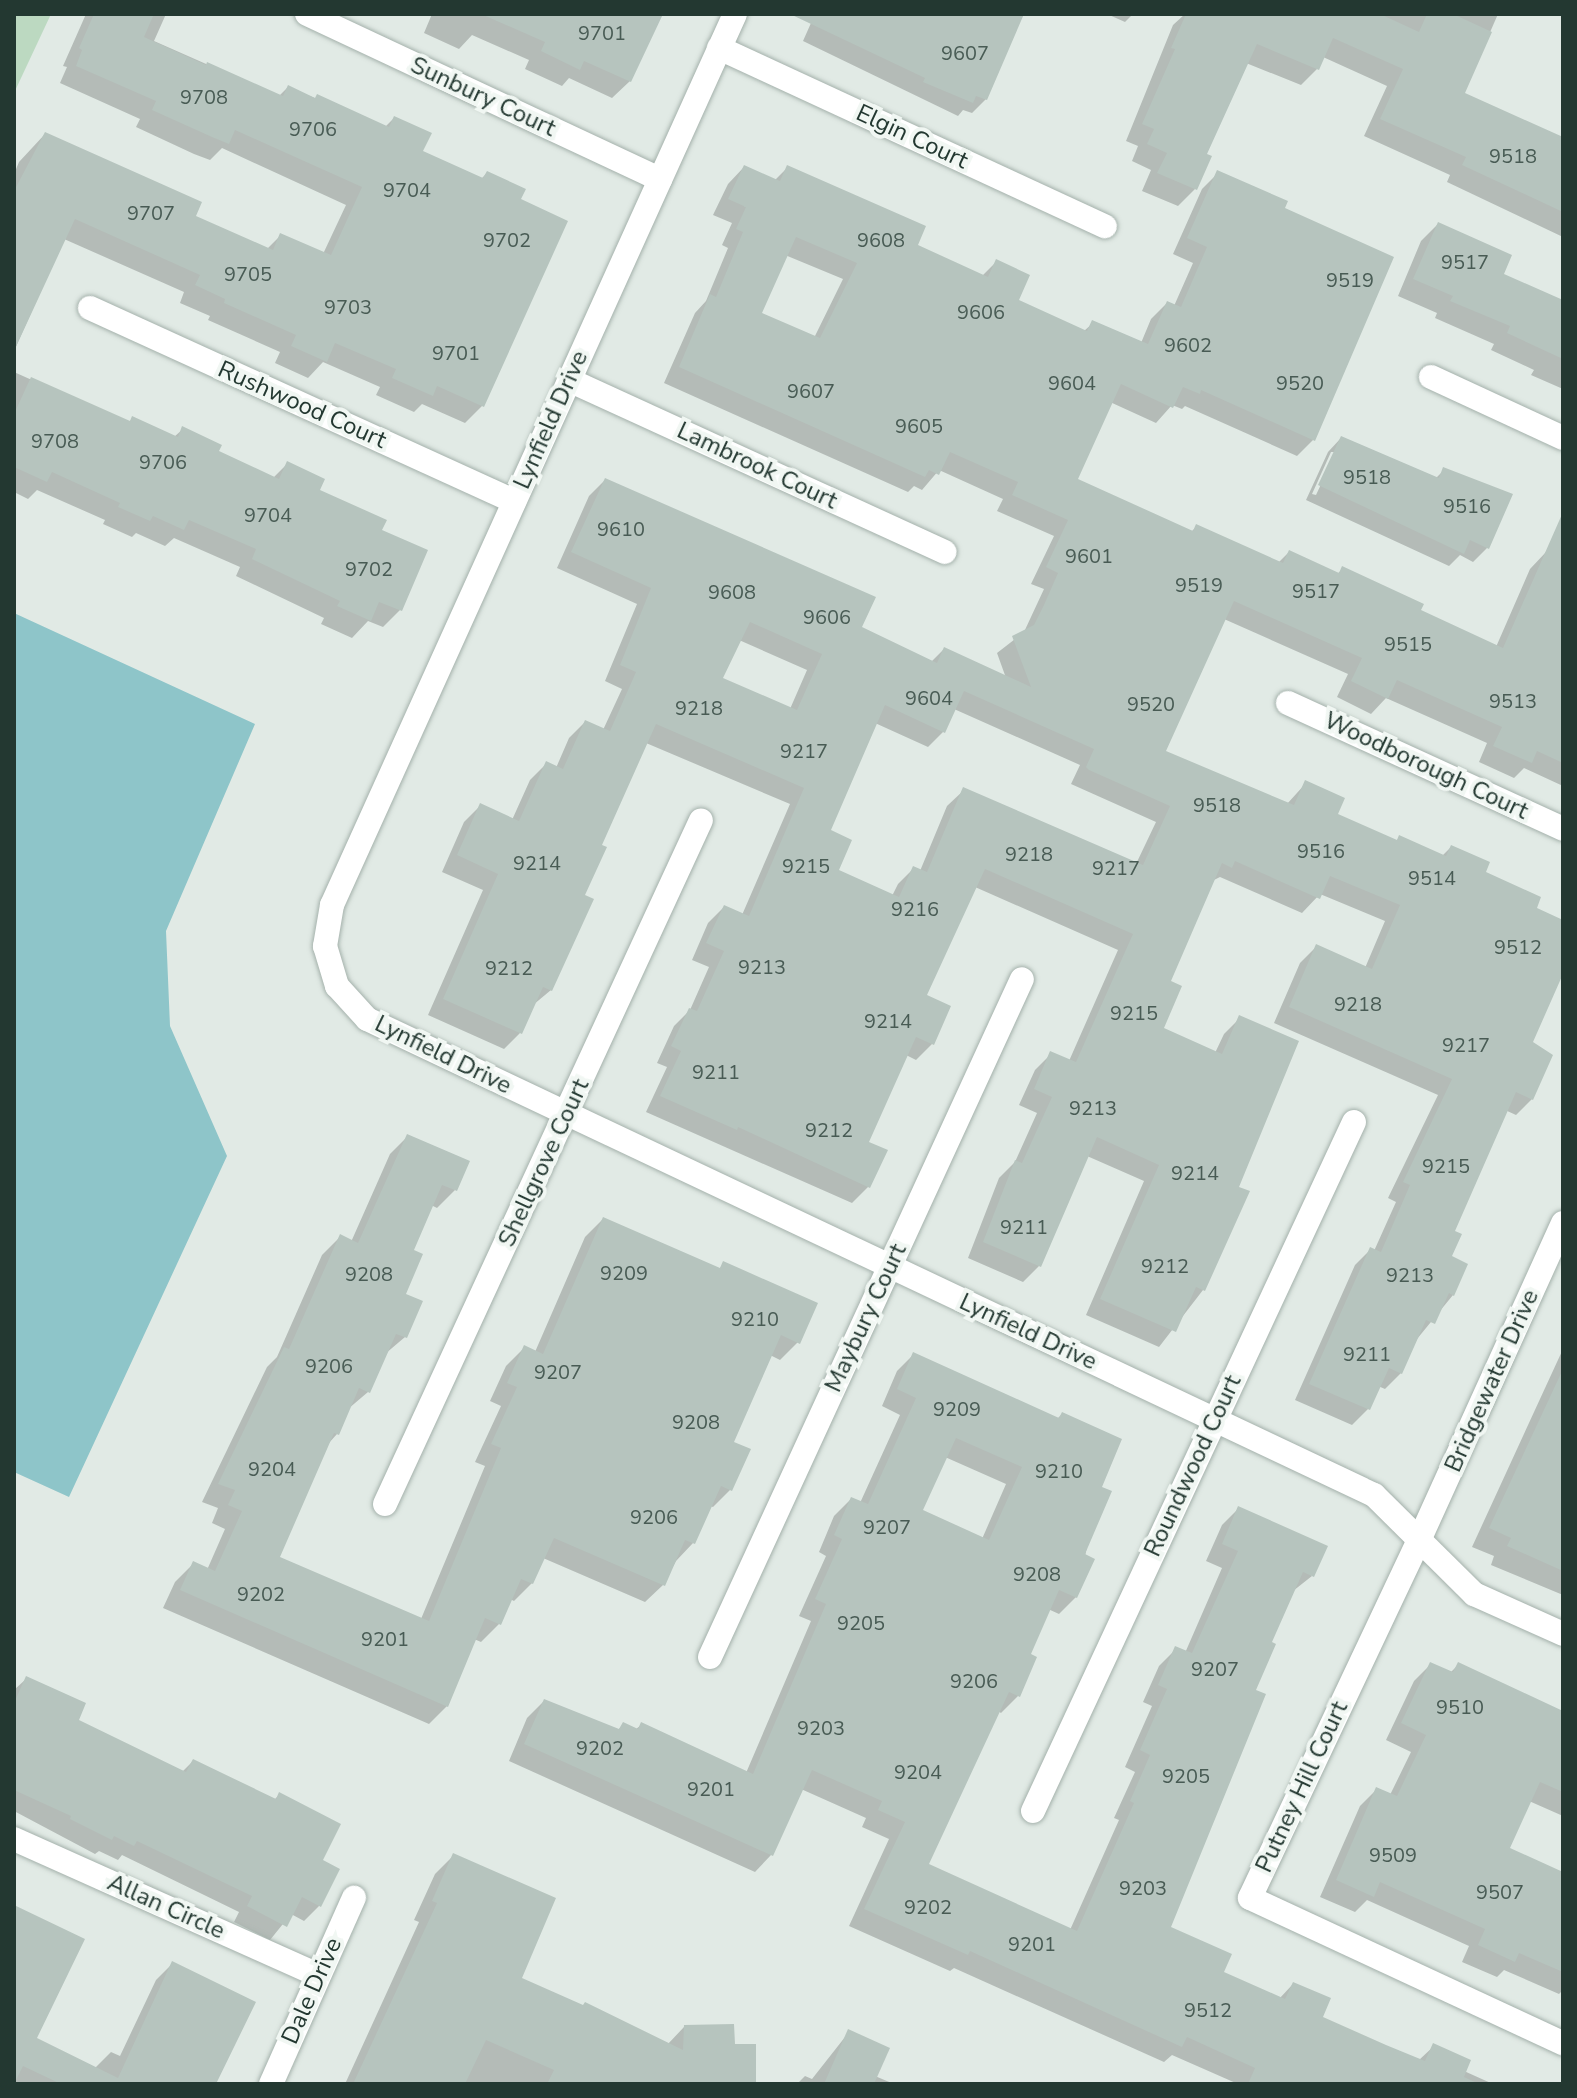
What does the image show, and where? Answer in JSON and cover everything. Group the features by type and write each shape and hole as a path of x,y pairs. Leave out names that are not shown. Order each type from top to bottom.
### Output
{"street":[{"name":"Sunbury Court","path":"307,14 660,179"},
{"name":"Lynfield Drive","path":"735,14 332,905 325,946 337,986 367,1019 1374,1495 1474,1594 1563,1634"},
{"name":"Elgin Court","path":"719,48 1105,226"},
{"name":"Rushwood Court","path":"90,308 514,501"},
{"path":"1431,377 1563,438"},
{"name":"Lambrook Court","path":"569,380 945,552"},
{"name":"Woodborough Court","path":"1288,703 1563,829"},
{"name":"Shellgrove Court","path":"385,1504 701,820"},
{"name":"Maybury Court","path":"710,1657 1022,979"},
{"name":"Roundwood Court","path":"1033,1811 1354,1122"},
{"name":"Bridgewater Drive","path":"1420,1538 1562,1227"},
{"name":"Putney Hill Court","path":"1420,1538 1250,1898 1563,2043"},
{"name":"Allan Circle","path":"14,1839 318,1975"},
{"name":"Dale Drive","path":"271,2084 354,1898"}],"green space":[{"path":"14,14 51,14 14,93"}],"water":[{"path":"14,613 255,724 166,931 170,1026 227,1156 69,1497 14,1472"}],"building":[{"path":"94,14 154,14 144,37 206,65 207,62 283,96 288,85 315,98 317,94 389,127 394,116 432,133 423,151 483,178 487,171 526,189 521,199 568,221 484,407 437,386 433,396 392,378 396,369 335,343 327,362 291,346 296,335 224,303 225,299 195,285 200,275 75,219 14,351 14,191 45,132 202,202 196,216 273,250 280,233 331,255 362,187 235,130 229,144 212,137 152,110 156,101 76,66 82,50 79,48"},
{"path":"481,14 663,14 631,82 584,61 580,70 541,51 545,42"},
{"path":"790,14 1024,14 987,100 976,96 973,103 923,82 925,78"},
{"path":"1186,14 1380,14 1419,32 1427,14 1453,14 1492,32 1465,93 1563,137 1563,212 1462,165 1466,157 1380,119 1403,69 1333,38 1319,70 1257,44 1207,154 1212,156 1197,190 1157,173 1167,153 1147,144 1154,129 1142,124 1175,49 1171,48"},
{"path":"744,165 780,181 787,165 926,226 918,245 988,277 996,259 1030,275 1019,300 1087,331 1092,320 1148,344 1167,301 1181,307 1207,247 1187,238 1217,170 1288,201 1285,208 1394,257 1315,441 1201,390 1200,394 1183,387 1173,408 1121,384 1078,479 1193,531 1196,524 1283,563 1289,550 1339,573 1342,566 1424,604 1421,610 1503,648 1563,512 1563,763 1537,751 1532,763 1493,746 1502,727 1397,680 1388,699 1351,681 1362,658 1234,601 1166,751 1294,805 1305,780 1345,798 1338,814 1397,840 1399,835 1446,856 1451,845 1490,862 1486,872 1541,897 1537,908 1563,920 1563,974 1533,1042 1553,1055 1533,1100 1516,1092 1455,1231 1462,1234 1452,1256 1468,1264 1454,1296 1449,1293 1435,1324 1426,1320 1402,1374 1389,1368 1370,1410 1309,1384 1370,1247 1381,1252 1410,1185 1403,1182 1452,1079 1289,1007 1316,944 1372,969 1400,905 1330,876 1320,899 1235,861 1232,868 1222,863 1171,981 1182,986 1164,1028 1222,1054 1239,1015 1299,1041 1239,1187 1250,1191 1205,1291 1196,1287 1176,1332 1100,1299 1159,1165 1097,1137 1041,1267 983,1242 1015,1160 1022,1163 1052,1097 1034,1089 1050,1051 1076,1062 1133,934 985,869 927,995 951,1006 934,1045 916,1037 869,1142 888,1150 870,1188 738,1127 737,1130 660,1096 681,1051 671,1046 689,1008 697,1011 724,951 706,943 724,905 749,916 804,788 656,724 602,845 607,847 585,895 594,899 552,991 543,987 522,1034 443,999 498,874 457,855 480,803 519,821 546,761 563,769 585,720 610,731 636,672 620,665 651,588 571,552 605,478 876,597 862,627 937,663 944,647 1031,687 1012,636 1034,625 1044,605 1058,573 1046,567 1068,520 1012,495 1018,482 950,452 939,475 929,470 925,477 679,367 710,294 716,297 743,232 736,229 746,207 728,199","holes":["796,237 857,263 820,338 762,313","750,622 822,654 797,710 723,678","964,691 1094,749 1086,767 1089,770 1170,806 1143,865 963,787 927,872 913,866 899,897 839,870 852,840 831,830 885,705 945,733"]},
{"path":"1438,222 1512,255 1504,274 1563,300 1563,359 1507,333 1510,326 1450,301 1453,296 1413,279"},
{"path":"31,377 130,421 132,416 178,437 182,426 222,445 219,451 279,479 287,461 325,479 320,490 387,520 382,530 428,550 402,611 379,602 371,621 337,606 340,601 252,559 256,549 189,520 184,530 153,516 150,521 118,507 120,503 52,472 47,482 14,467 14,414"},
{"path":"1341,436 1439,478 1443,467 1513,494 1489,549 1470,540 1464,554 1318,485"},
{"path":"407,1134 470,1161 457,1191 442,1185 414,1250 423,1254 406,1294 423,1301 407,1338 396,1334 370,1393 359,1388 339,1435 334,1433 280,1557 429,1621 501,1448 491,1444 517,1387 507,1383 524,1345 543,1354 603,1217 720,1268 723,1261 818,1303 800,1344 781,1335 734,1442 751,1449 732,1491 721,1486 695,1544 685,1540 665,1586 554,1538 533,1584 521,1579 501,1625 485,1618 448,1707 180,1590 193,1561 215,1571 242,1511 228,1505 235,1490 218,1484 284,1347 289,1349 340,1234 358,1243"},
{"path":"913,1352 1059,1418 1062,1412 1122,1439 1102,1487 1112,1491 1085,1554 1095,1559 1077,1598 1059,1590 1031,1654 1037,1657 1020,1697 1009,1692 929,1864 1077,1931 1134,1803 1130,1801 1150,1755 1140,1750 1167,1689 1158,1685 1175,1646 1192,1653 1238,1551 1222,1544 1238,1506 1328,1546 1314,1577 1303,1572 1272,1642 1276,1644 1256,1690 1266,1694 1171,1927 1232,1954 1224,1972 1285,1999 1293,1982 1331,1998 1323,2017 1386,2045 1425,2061 1433,2043 1471,2060 1464,2077 1479,2084 1248,2084 1255,2068 1187,2037 1182,2047 970,1951 968,1955 864,1909 905,1822 878,1810 882,1801 812,1770 773,1856 524,1744 544,1699 619,1729 623,1722 638,1729 641,1722 753,1774 826,1604 815,1599 842,1539 834,1535 851,1497 868,1504 916,1398 897,1389","holes":["956,1438 1022,1467 989,1540 923,1510"]},
{"path":"1563,1369 1563,1571 1507,1546 1511,1538 1489,1528"},
{"path":"1430,1662 1453,1672 1458,1662 1563,1711 1563,1792 1540,1782 1510,1848 1563,1872 1563,1972 1519,1953 1515,1962 1478,1945 1485,1929 1380,1882 1374,1897 1336,1880 1376,1787 1397,1796 1426,1735 1401,1723"},
{"path":"26,1676 86,1703 79,1720 186,1772 193,1759 276,1799 279,1792 341,1824 323,1860 340,1869 321,1907 302,1897 287,1927 247,1906 252,1896 137,1841 134,1846 114,1836 112,1840 70,1819 71,1816 14,1790 14,1703"},
{"path":"453,1853 556,1898 522,1978 583,2005 585,2002 683,2050 684,2025 734,2024 735,2044 756,2044 756,2084 547,2084 554,2070 486,2040 465,2084 353,2084 437,1903 432,1901"},
{"path":"14,1905 85,1939 37,2038 118,2078 172,1961 256,2002 216,2084 61,2084 23,2066 14,2084"},
{"path":"848,2029 890,2048 874,2084 824,2084"}]}
